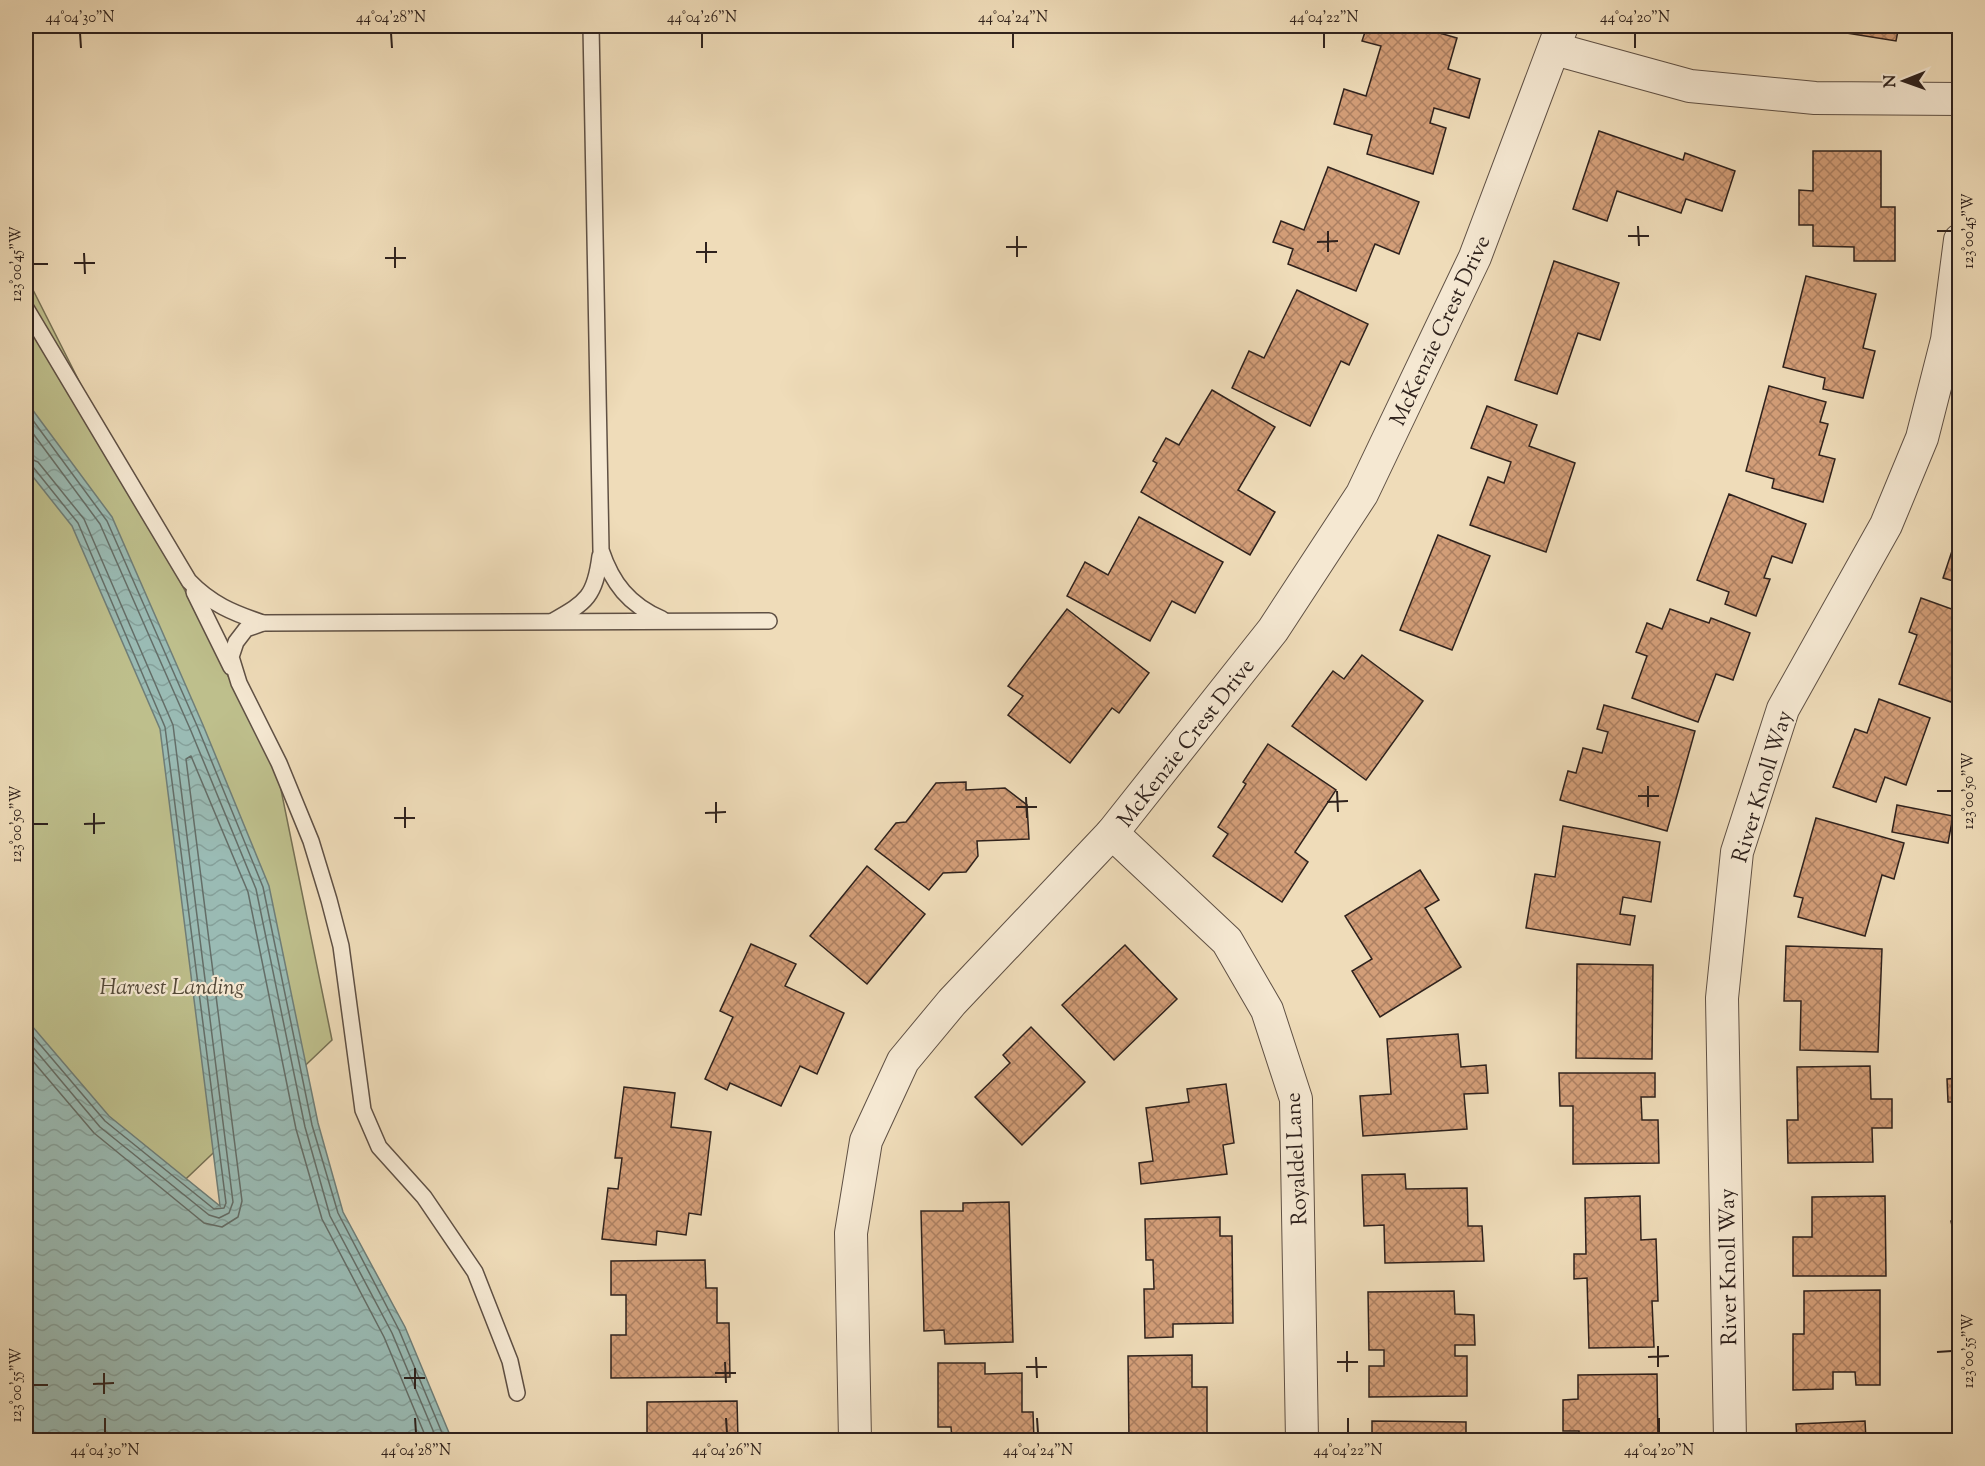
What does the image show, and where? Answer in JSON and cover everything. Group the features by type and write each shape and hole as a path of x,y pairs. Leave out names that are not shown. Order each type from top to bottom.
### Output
{"street":[{"path":"1558,38 1690,86 1815,98 1959,99"},
{"name":"McKenzie Crest Drive","path":"855,1440 851,1233 866,1141 903,1061 952,1002 1112,833 1273,630 1362,494 1475,257 1558,38"},
{"name":"River Knoll Way","path":"1730,1440 1722,998 1737,852 1784,709 1886,525 1922,438 1947,340 1959,240"},
{"name":"Royaldel Lane","path":"1112,833 1227,941 1267,1010 1296,1099 1302,1440"}],"lane":[{"path":"551,622 579,606 591,595 597,580 601,550 591,26"},
{"path":"26,308 189,581 295,802 311,841 329,900 344,967 363,1110 379,1147 424,1197 475,1272 510,1361 517,1393"},
{"path":"601,550 608,572 635,605 667,621"},
{"path":"189,581 206,598 236,614 263,623 769,621"},
{"path":"239,683 231,657 236,642 246,630 263,623"}],"green space":[{"name":"Harvest Landing","path":"26,276 278,775 332,1040 26,1331"}],"water":[{"path":"26,401 112,517 203,725 269,886 318,1123 343,1212 405,1327 452,1440 26,1440 26,1019 109,1116 220,1206 160,729 72,526 26,468"}],"building":[{"path":"1367,26 1415,26 1457,38 1448,69 1480,79 1469,118 1434,108 1430,123 1446,128 1433,174 1367,154 1372,135 1334,124 1344,89 1366,96 1381,46 1362,41"},
{"path":"1730,26 1763,26 1762,32"},
{"path":"1822,26 1899,26 1896,41 1822,29"},
{"path":"1599,131 1683,160 1685,153 1735,171 1722,211 1686,199 1681,213 1617,191 1607,221 1573,209"},
{"path":"1813,151 1881,151 1881,207 1895,207 1895,261 1854,261 1854,247 1813,246 1813,225 1799,225 1799,190 1813,191"},
{"path":"1328,167 1419,202 1399,254 1375,244 1356,291 1288,264 1293,249 1273,242 1281,221 1304,230"},
{"path":"1554,261 1619,283 1600,340 1578,333 1557,394 1515,380"},
{"path":"1806,276 1876,294 1863,348 1875,351 1863,398 1823,389 1825,378 1783,367"},
{"path":"1297,290 1368,324 1349,365 1341,361 1310,426 1232,388 1249,351 1264,358"},
{"path":"1769,386 1826,402 1820,422 1828,424 1819,455 1835,459 1823,502 1772,488 1774,479 1746,471"},
{"path":"1212,390 1275,427 1238,490 1275,512 1250,555 1141,492 1157,463 1153,461 1166,438 1179,445"},
{"path":"1487,406 1537,425 1529,446 1575,463 1546,552 1470,525 1488,477 1504,483 1511,462 1471,448"},
{"path":"1729,494 1806,524 1792,563 1772,556 1764,578 1770,579 1756,616 1725,604 1729,592 1697,580"},
{"path":"1139,517 1223,562 1195,613 1172,601 1150,641 1067,596 1085,562 1108,575"},
{"path":"1960,527 1960,583 1943,578"},
{"path":"1438,535 1490,556 1452,650 1400,630"},
{"path":"1921,598 1960,612 1960,684 1951,702 1899,684 1917,635 1909,632"},
{"path":"1067,609 1149,673 1119,713 1112,708 1070,763 1008,715 1023,696 1008,686"},
{"path":"1670,609 1709,623 1711,618 1750,633 1733,680 1716,674 1698,722 1632,698 1647,656 1636,652 1647,623 1662,629"},
{"path":"1362,655 1423,701 1366,780 1292,726 1333,671 1344,679"},
{"path":"1879,699 1930,718 1906,785 1885,777 1876,802 1833,787 1855,729 1867,733"},
{"path":"1604,705 1695,731 1667,831 1560,800 1568,771 1576,773 1583,748 1602,753 1608,732 1597,729"},
{"path":"1268,744 1336,790 1295,852 1308,862 1282,902 1213,856 1228,834 1218,827 1246,784 1243,782"},
{"path":"966,782 966,790 1005,788 1027,805 1029,839 977,841 978,856 966,872 943,873 929,890 875,849 896,823 906,822 936,783"},
{"path":"1897,805 1953,816 1948,843 1892,832"},
{"path":"1816,818 1904,843 1894,879 1882,875 1865,936 1798,917 1803,898 1794,896"},
{"path":"1563,826 1660,842 1651,902 1623,897 1620,914 1635,916 1630,945 1526,928 1535,874 1555,877"},
{"path":"867,866 925,914 867,984 810,936"},
{"path":"1420,870 1439,900 1425,908 1461,967 1380,1017 1352,971 1372,959 1345,916"},
{"path":"751,944 796,964 785,986 844,1013 817,1074 800,1066 781,1106 730,1083 727,1090 705,1079 733,1017 720,1011"},
{"path":"1125,945 1177,999 1114,1060 1062,1005"},
{"path":"1786,946 1882,949 1878,1052 1800,1050 1801,1001 1784,1001"},
{"path":"1577,964 1653,965 1652,1059 1576,1058"},
{"path":"1031,1027 1085,1082 1022,1145 975,1097 1010,1063 1003,1055"},
{"path":"1458,1034 1461,1067 1486,1065 1488,1093 1464,1094 1467,1129 1363,1136 1360,1096 1391,1094 1387,1039"},
{"path":"1870,1066 1871,1099 1892,1099 1892,1128 1872,1128 1873,1162 1788,1163 1787,1120 1798,1120 1797,1067"},
{"path":"1559,1073 1655,1073 1655,1097 1641,1097 1642,1120 1658,1120 1659,1163 1573,1164 1573,1106 1560,1106"},
{"path":"1960,1078 1960,1102 1948,1102 1947,1079"},
{"path":"1226,1084 1234,1143 1223,1145 1227,1174 1141,1184 1139,1163 1153,1161 1146,1108 1189,1102 1187,1089"},
{"path":"624,1087 675,1093 671,1127 711,1132 701,1215 689,1213 686,1235 657,1231 656,1245 602,1239 608,1188 618,1189 622,1158 615,1158"},
{"path":"1405,1174 1406,1189 1467,1188 1468,1226 1482,1226 1484,1261 1385,1263 1384,1225 1364,1226 1362,1175"},
{"path":"1640,1196 1641,1240 1656,1239 1658,1301 1652,1301 1654,1347 1589,1348 1587,1278 1574,1279 1574,1254 1586,1254 1585,1198"},
{"path":"1885,1196 1886,1276 1793,1276 1793,1237 1812,1237 1812,1197"},
{"path":"1009,1202 1013,1342 945,1344 944,1330 924,1331 921,1211 963,1211 963,1203"},
{"path":"1220,1217 1220,1236 1232,1236 1233,1323 1173,1324 1173,1337 1145,1338 1144,1289 1154,1289 1153,1260 1146,1260 1145,1219"},
{"path":"1960,1219 1960,1244 1956,1244 1951,1221"},
{"path":"705,1260 706,1288 717,1288 717,1323 729,1323 730,1377 611,1378 611,1335 626,1335 626,1295 611,1295 611,1261"},
{"path":"1880,1290 1880,1385 1856,1385 1855,1372 1833,1372 1833,1389 1793,1390 1793,1334 1804,1334 1804,1291"},
{"path":"1454,1291 1455,1314 1474,1315 1475,1345 1455,1345 1455,1356 1467,1356 1467,1396 1369,1397 1369,1366 1384,1366 1384,1350 1369,1350 1368,1292"},
{"path":"1192,1355 1192,1387 1207,1387 1207,1436 1220,1436 1220,1440 1129,1440 1128,1356"},
{"path":"938,1363 985,1363 985,1374 1022,1373 1022,1412 1033,1412 1034,1440 952,1440 951,1427 938,1427"},
{"path":"1657,1374 1658,1440 1579,1440 1579,1431 1563,1431 1563,1400 1578,1399 1578,1375"},
{"path":"737,1401 738,1440 647,1440 647,1402"},
{"path":"1372,1421 1466,1422 1466,1440 1372,1440"},
{"path":"1865,1421 1866,1440 1797,1440 1796,1424"}]}
